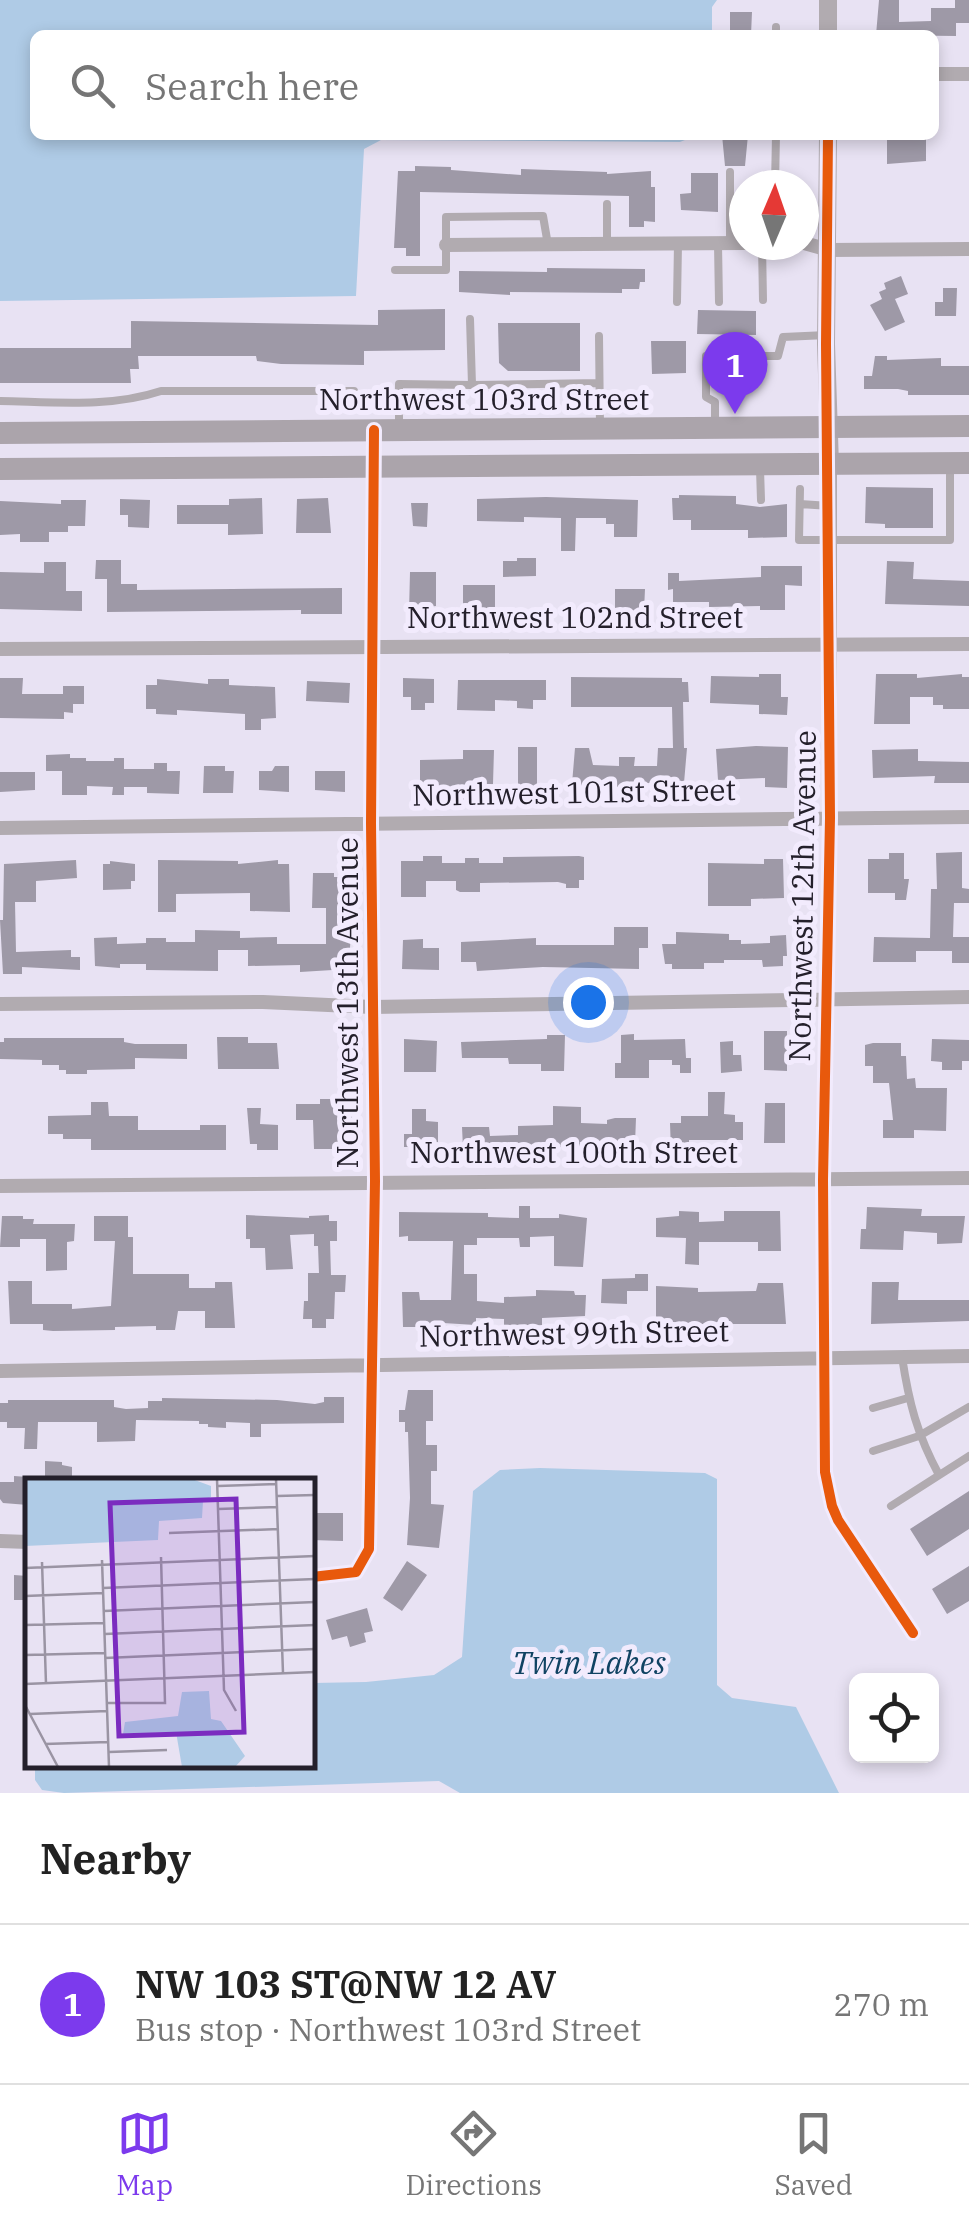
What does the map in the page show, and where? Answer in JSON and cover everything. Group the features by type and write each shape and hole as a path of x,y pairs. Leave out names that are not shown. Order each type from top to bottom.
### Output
{"main road":[{"name":"Northwest 103rd Street","path":"0,433 969,426"},
{"path":"0,470 960,463"}],"street":[{"path":"828,0 828,30"},
{"path":"939,74 969,74"},
{"name":"Northwest 12th Avenue","path":"828,140 830,250 826,334 831,646 823,1180 825,1472 832,1506 913,1633"},
{"path":"446,245 729,244"},
{"path":"819,247 969,249"},
{"name":"Northwest 13th Avenue","path":"315,1577 356,1572 369,1549 375,1182 374,430"},
{"name":"Northwest 102nd Street","path":"0,649 969,644"},
{"name":"Northwest 101st Street","path":"0,828 969,817"},
{"path":"0,1004 263,1002 372,1007 969,997"},
{"name":"Northwest 100th Street","path":"0,1186 969,1178"},
{"name":"Northwest 99th Street","path":"0,1371 969,1356"},
{"path":"0,1541 25,1542"}],"lane":[{"path":"776,140 776,170"},
{"path":"606,204 607,244"},
{"path":"395,270 446,270 446,216 543,216 548,244"},
{"path":"677,302 678,244"},
{"path":"719,302 729,254"},
{"path":"762,260 762,300"},
{"path":"470,319 472,385"},
{"path":"715,428 714,402 706,397 706,356 778,356 783,338 826,334"},
{"path":"598,336 600,429"},
{"path":"399,430 399,384 599,383"},
{"path":"0,401 107,402 138,399 162,391 354,390"},
{"path":"800,488 799,540 950,540 960,463"},
{"path":"760,465 761,500"},
{"path":"800,504 830,506"},
{"path":"902,1356 919,1436 939,1475"},
{"path":"872,1408 908,1398"},
{"path":"873,1451 919,1436 969,1407"},
{"path":"891,1506 969,1456"}],"water":[{"path":"0,0 717,0 712,7 712,30 30,30 30,140 381,140 364,149 356,296 0,301"},
{"path":"381,140 685,140 680,142"},
{"name":"Twin Lakes","path":"500,1470 705,1473 717,1479 717,1685 732,1698 796,1707 839,1793 460,1793 439,1781 64,1793 42,1790 35,1780 35,1768 315,1768 315,1683 434,1675 462,1657 473,1491"}],"building":[{"path":"879,0 899,0 899,22 931,21 931,8 955,8 955,0 969,0 969,23 956,23 956,36 939,36 939,30 876,30"},
{"path":"730,12 752,12 751,30 730,30"},
{"path":"722,140 748,140 745,166 725,166"},
{"path":"887,140 926,140 926,161 887,164"},
{"path":"415,166 521,175 521,169 607,174 651,171 655,222 644,221 644,227 629,227 629,196 420,192 420,256 406,256 406,248 394,248 398,171 415,171"},
{"path":"691,173 718,173 718,212 681,210 680,194 691,193"},
{"path":"547,268 645,269 645,282 640,282 639,289 622,289 622,293 459,292 459,271 547,272"},
{"path":"901,276 908,294 895,299 905,322 885,331 870,305 882,299 879,292 886,289 884,283"},
{"path":"943,288 957,288 956,316 935,316 935,302 943,302"},
{"path":"445,309 445,350 364,351 364,365 281,364 257,361 256,356 138,356 139,369 130,369 131,383 0,383 0,348 131,348 131,321 378,325 378,310"},
{"path":"698,310 756,311 756,335 697,334"},
{"path":"498,323 580,323 580,371 508,371 499,363"},
{"path":"651,341 686,341 686,373 652,374"},
{"path":"875,356 887,356 887,360 941,358 941,366 969,366 969,395 908,395 908,391 898,389 864,389 864,376 872,376"},
{"path":"866,487 933,488 933,528 885,528 885,524 865,523"},
{"path":"736,496 736,504 760,507 787,504 787,537 748,538 748,530 691,530 691,520 673,520 672,498"},
{"path":"262,498 263,534 228,535 228,524 177,524 177,505 229,505 229,499"},
{"path":"328,498 331,533 296,533 297,499"},
{"path":"120,499 150,500 149,528 128,527 128,515 120,515"},
{"path":"477,499 638,500 637,537 614,537 614,524 606,524 606,518 576,518 575,551 561,551 561,518 477,521"},
{"path":"61,500 86,500 85,526 68,526 68,532 49,532 49,542 20,542 20,534 0,535 0,501 61,504"},
{"path":"411,503 428,503 427,527 413,526"},
{"path":"536,558 536,576 503,577 503,561"},
{"path":"96,560 121,560 121,584 137,584 137,590 342,588 342,614 301,614 301,610 107,612 107,579 95,579"},
{"path":"887,561 914,562 913,579 969,581 969,606 885,604"},
{"path":"44,562 66,562 66,591 82,591 82,611 0,609 0,572 44,573"},
{"path":"761,566 802,566 802,586 785,585 785,610 673,602 673,589 668,590 668,573 679,573 679,581 761,577"},
{"path":"410,572 436,572 436,606 427,607 427,612 409,612"},
{"path":"463,585 495,585 495,611 463,610"},
{"path":"615,589 645,589 644,611 615,611"},
{"path":"781,674 781,697 788,697 787,715 759,714 759,705 710,703 711,676"},
{"path":"876,674 917,674 917,678 962,674 969,677 969,709 943,709 943,705 933,705 933,697 910,697 910,724 874,724"},
{"path":"571,677 682,678 682,682 688,682 689,702 683,702 687,748 684,783 576,789 576,784 572,784 575,748 589,748 593,765 619,766 619,757 635,757 634,766 657,766 658,748 673,748 672,707 571,707"},
{"path":"0,678 23,678 22,694 63,694 63,686 84,686 84,704 73,704 73,713 64,712 64,719 0,718"},
{"path":"403,678 434,679 434,703 425,703 425,710 411,710 411,697 403,697"},
{"path":"157,679 208,684 208,679 229,679 229,685 275,687 276,718 261,719 261,730 245,730 245,714 177,710 177,715 156,714 156,709 146,709 146,685 157,685"},
{"path":"458,680 546,680 546,700 533,700 533,709 517,708 517,701 495,700 495,711 457,710"},
{"path":"307,681 350,683 349,703 306,701"},
{"path":"518,747 537,747 537,796 518,796"},
{"path":"788,747 787,788 765,787 765,778 718,780 716,749"},
{"path":"918,749 918,761 969,762 969,783 934,783 935,776 873,778 872,750"},
{"path":"463,750 494,750 493,784 482,784 482,803 463,803 463,791 435,792 435,786 420,786 420,760 463,759"},
{"path":"70,754 70,758 86,761 124,758 124,769 154,769 154,763 167,763 167,771 180,771 179,794 147,793 147,787 124,787 124,795 112,795 113,787 87,786 87,795 62,795 62,771 46,771 46,755"},
{"path":"204,766 225,766 225,771 234,771 233,793 203,793"},
{"path":"275,766 289,766 289,792 259,790 259,771 272,771"},
{"path":"315,771 345,771 345,792 315,790"},
{"path":"0,772 35,772 35,790 0,792"},
{"path":"962,852 962,888 969,889 969,903 954,903 953,937 969,937 969,963 952,963 952,951 916,951 916,962 873,962 874,937 930,938 931,889 937,889 936,853"},
{"path":"889,853 904,853 904,879 909,879 906,900 895,900 895,893 868,893 868,859 889,859"},
{"path":"423,856 442,856 442,863 465,863 465,858 479,858 479,863 503,863 503,857 579,856 584,857 584,880 579,880 579,888 566,888 566,884 558,882 480,883 480,892 460,892 456,890 456,881 426,881 426,897 401,897 401,861 423,861"},
{"path":"764,859 783,859 784,898 751,899 751,906 708,906 708,863 764,864"},
{"path":"76,860 77,878 36,881 36,902 15,902 16,952 71,950 71,957 80,957 80,970 22,967 22,974 3,974 0,920 4,864"},
{"path":"158,860 238,864 278,860 278,864 289,864 290,912 250,911 250,893 176,894 176,912 158,912"},
{"path":"103,864 135,864 131,889 103,890"},
{"path":"313,873 343,877 339,928 351,928 349,969 300,972 300,965 248,966 248,950 218,950 218,971 146,970 146,964 95,966 94,938 117,937 117,944 146,943 146,938 195,942 195,930 240,931 240,938 277,937 277,944 326,944 326,908 312,908"},
{"path":"614,927 648,927 648,948 639,948 639,969 543,967 477,971 476,962 461,962 461,942 536,938 536,945 614,945"},
{"path":"676,932 729,934 729,940 741,940 741,944 770,943 770,936 786,935 787,956 783,956 783,966 763,967 762,960 724,960 704,963 704,969 672,969 672,964 665,964 662,944 676,944"},
{"path":"423,939 423,948 439,948 439,970 402,969 403,940"},
{"path":"764,1031 787,1031 787,1071 764,1070"},
{"path":"634,1034 634,1040 685,1039 691,1073 680,1073 680,1065 672,1065 672,1060 649,1060 649,1078 615,1078 615,1063 621,1063 621,1035"},
{"path":"547,1035 565,1035 564,1071 541,1071 541,1064 509,1064 508,1058 462,1058 461,1042 547,1039"},
{"path":"217,1037 248,1037 248,1043 277,1043 279,1069 218,1069"},
{"path":"4,1038 124,1038 124,1042 135,1044 187,1044 187,1059 135,1058 135,1069 66,1074 66,1070 59,1070 59,1065 42,1065 42,1060 0,1059 0,1042"},
{"path":"404,1039 437,1041 436,1072 404,1072"},
{"path":"932,1039 969,1040 969,1061 962,1061 962,1070 942,1070 942,1062 931,1061"},
{"path":"733,1041 733,1055 741,1055 742,1071 721,1073 720,1042"},
{"path":"901,1043 907,1079 915,1078 916,1088 947,1088 946,1131 914,1130 914,1138 883,1138 883,1120 893,1120 889,1083 873,1083 873,1066 865,1066 865,1045"},
{"path":"708,1092 725,1092 724,1114 735,1115 735,1122 743,1122 743,1140 689,1140 689,1152 671,1152 670,1123 681,1123 681,1116 708,1116"},
{"path":"320,1099 352,1099 352,1128 341,1128 341,1149 314,1149 313,1120 296,1120 296,1104 320,1104"},
{"path":"91,1102 108,1102 109,1116 138,1116 138,1130 200,1130 200,1125 226,1125 226,1150 91,1150 91,1139 63,1139 63,1134 48,1134 48,1116 91,1115"},
{"path":"765,1103 785,1103 785,1143 764,1143"},
{"path":"553,1106 581,1107 581,1123 607,1124 607,1120 615,1118 636,1118 635,1144 580,1142 580,1147 463,1148 462,1127 489,1127 490,1136 518,1135 518,1126 553,1125"},
{"path":"247,1108 261,1108 260,1124 278,1125 278,1150 257,1150 257,1144 250,1144"},
{"path":"412,1109 426,1109 426,1121 438,1122 438,1142 404,1147 404,1134 412,1134"},
{"path":"519,1206 530,1206 530,1218 559,1218 559,1214 587,1218 583,1267 554,1266 554,1236 530,1237 530,1247 520,1247 519,1238 477,1238 477,1245 464,1245 464,1274 477,1274 477,1301 504,1303 504,1297 536,1296 536,1290 574,1291 575,1295 586,1295 585,1316 542,1318 542,1325 504,1326 504,1319 476,1318 476,1325 403,1327 402,1292 419,1292 420,1300 451,1300 453,1241 408,1241 408,1236 399,1237 399,1212 488,1213 488,1217 519,1218"},
{"path":"867,1207 922,1209 921,1216 965,1216 962,1243 937,1244 937,1233 904,1231 903,1250 860,1249"},
{"path":"679,1211 699,1212 699,1222 724,1221 724,1211 780,1211 781,1251 758,1251 758,1242 699,1242 699,1265 685,1264 686,1238 656,1237 656,1218 679,1216"},
{"path":"246,1215 329,1215 329,1221 337,1221 337,1241 330,1241 331,1275 346,1275 345,1292 335,1292 334,1319 326,1319 326,1328 312,1328 312,1319 303,1319 304,1301 308,1301 308,1273 319,1273 314,1234 290,1235 293,1269 266,1270 265,1248 250,1248 250,1239 246,1239"},
{"path":"2,1216 23,1216 34,1219 33,1224 75,1224 74,1241 67,1242 67,1270 46,1271 46,1239 20,1239 20,1247 0,1247"},
{"path":"94,1216 128,1216 128,1237 133,1237 133,1274 189,1274 189,1288 215,1288 215,1282 232,1282 235,1328 205,1328 205,1311 178,1311 175,1330 156,1330 156,1326 53,1331 43,1330 43,1324 10,1324 8,1281 32,1281 32,1304 72,1304 72,1309 111,1306 115,1241 94,1241"},
{"path":"635,1274 648,1274 648,1291 627,1291 627,1304 601,1303 602,1279 635,1278"},
{"path":"872,1282 899,1282 898,1300 969,1300 969,1321 871,1324"},
{"path":"758,1283 783,1283 786,1324 656,1324 656,1286 698,1288 698,1292 756,1291"},
{"path":"408,1390 433,1390 433,1421 426,1421 426,1445 437,1445 437,1471 431,1471 431,1504 444,1505 439,1548 407,1545 408,1432 405,1422 399,1422 399,1410 405,1410"},
{"path":"324,1397 344,1397 344,1423 261,1424 261,1437 250,1437 250,1423 226,1422 226,1428 208,1427 199,1421 136,1420 135,1441 97,1442 97,1422 38,1422 37,1449 24,1449 25,1428 7,1428 7,1422 0,1422 0,1403 8,1400 114,1400 114,1407 126,1409 148,1408 148,1401 162,1398 315,1404 324,1402"},
{"path":"45,1461 72,1467 72,1478 45,1478"},
{"path":"14,1476 28,1477 25,1505 3,1503 0,1499 0,1482 14,1482"},
{"path":"969,1491 969,1529 927,1556 910,1529"},
{"path":"315,1513 343,1513 343,1541 315,1540"},
{"path":"407,1561 427,1575 402,1611 383,1598"},
{"path":"969,1566 969,1601 947,1614 932,1589"},
{"path":"14,1575 25,1576 25,1600 14,1600"},
{"path":"367,1608 373,1631 364,1633 366,1642 350,1647 347,1636 332,1640 326,1620"}],"cycle path":[{"path":"828,140 830,818 823,1180 825,1472 838,1520 913,1633"},
{"path":"315,1577 356,1572 369,1549 375,1181 371,823 374,430"}],"place":[{"name":"NW 103 ST@NW 12 AV","path":"735,414"}]}
